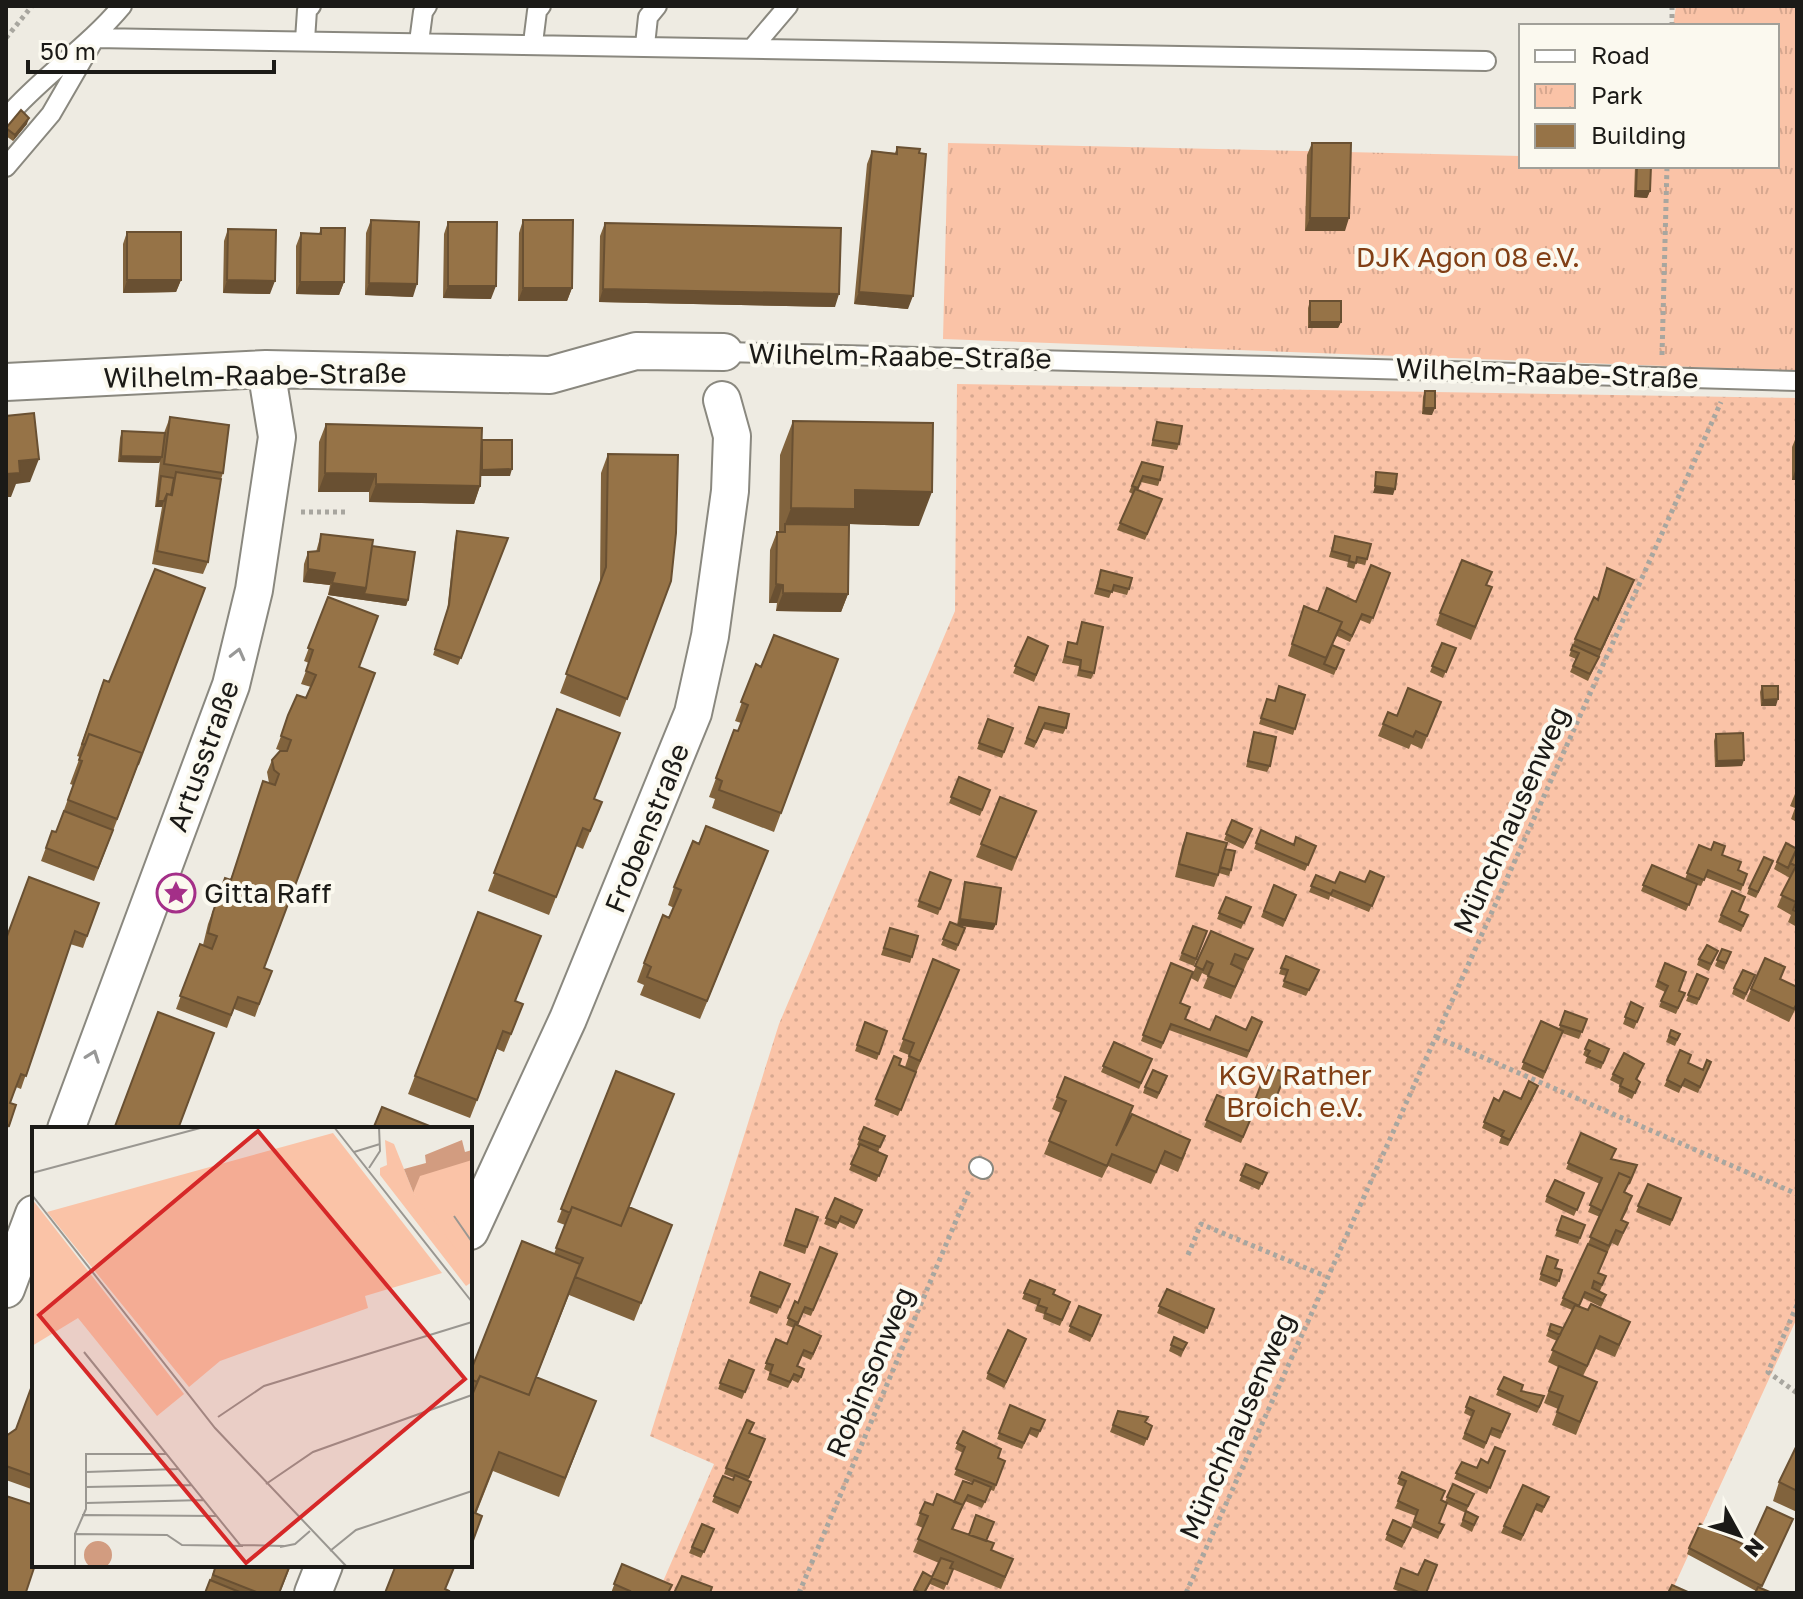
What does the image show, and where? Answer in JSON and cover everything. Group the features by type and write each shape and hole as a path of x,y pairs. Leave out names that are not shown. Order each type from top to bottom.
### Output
{"street":[{"name":"Wilhelm-Raabe-Straße","path":"6,382 266,369 550,375 636,351 724,352"},
{"name":"Artusstraße","path":"67,1127 231,685 268,511 277,437 266,369"},
{"name":"Frobenstraße","path":"472,1227 568,1019 693,713 710,636 730,491 732,436 722,400"},
{"path":"6,1289 32,1219"},
{"path":"313,1593 323,1567"}],"lane":[{"path":"6,118 22,99 95,38 122,6"},
{"path":"305,40 307,10 311,6"},
{"path":"419,42 423,12 427,6"},
{"path":"533,43 537,11 541,6"},
{"path":"645,45 648,17 657,6"},
{"path":"754,46 788,6"},
{"path":"95,38 754,46 1486,61"},
{"path":"6,167 51,114 95,38"},
{"name":"Wilhelm-Raabe-Straße","path":"724,352 943,360 1302,365 1797,381"}],"path":[{"path":"6,38 32,6"},
{"path":"1661,376 1667,168"},
{"name":"Münchhausenweg","path":"1186,1593 1325,1276 1436,1037 1731,379"},
{"path":"268,511 348,512"},
{"path":"1436,1037 1797,1194"},
{"name":"Robinsonweg","path":"799,1593 981,1168"},
{"path":"1188,1255 1201,1224 1325,1276"},
{"path":"1797,1305 1768,1372 1797,1393"}],"green space":[{"name":"DJK Agon 08 e.V.","path":"1676,6 1797,6 1797,371 943,339 948,143 1519,156 1519,168 1779,168 1779,24 1673,24"},
{"name":"KGV Rather Broich e.V.","path":"957,384 1797,398 1797,1318 1671,1593 658,1593 714,1464 650,1436 779,1024 955,611"}],"building":[{"path":"21,110 29,118 15,135 6,128"},
{"path":"1312,143 1351,143 1349,218 1310,218"},
{"path":"897,147 920,149 919,153 926,154 913,296 859,292 872,151 897,154"},
{"path":"1637,168 1651,168 1650,191 1636,191"},
{"path":"371,220 419,222 417,284 369,283"},
{"path":"523,220 573,220 572,288 523,288"},
{"path":"448,222 497,222 496,286 448,286"},
{"path":"605,223 841,228 839,294 603,289"},
{"path":"321,228 345,228 344,282 300,282 301,233 321,234"},
{"path":"228,229 276,230 275,281 227,280"},
{"path":"127,232 181,232 181,280 127,280"},
{"path":"1310,301 1341,301 1341,322 1310,322"},
{"path":"1425,391 1435,391 1435,408 1424,408"},
{"path":"34,413 39,459 19,461 20,473 6,474 6,416"},
{"path":"170,417 229,425 223,473 164,464"},
{"path":"793,421 933,423 932,492 855,490 855,509 791,508"},
{"path":"1157,422 1182,426 1179,444 1153,440"},
{"path":"326,424 482,428 480,486 376,484 376,474 325,473"},
{"path":"122,431 165,433 162,457 121,456"},
{"path":"482,440 512,440 512,469 482,470"},
{"path":"608,454 678,455 671,581 627,699 566,674 606,567"},
{"path":"1142,462 1163,467 1160,480 1143,476 1138,488 1132,486"},
{"path":"176,472 221,479 208,562 157,551 167,494 172,495"},
{"path":"1376,472 1397,474 1395,489 1375,486"},
{"path":"161,476 174,478 171,495 167,494 164,501 158,501"},
{"path":"1135,489 1162,499 1147,534 1120,523"},
{"path":"785,524 849,525 848,594 783,593 783,585 776,584 777,532 785,532"},
{"path":"457,531 508,538 461,658 435,649 449,605"},
{"path":"321,534 373,540 366,588 332,583 335,573 308,569 308,552 319,551"},
{"path":"1335,536 1371,544 1367,559 1357,557 1356,563 1349,561 1350,556 1332,551"},
{"path":"372,546 415,552 408,600 364,594"},
{"path":"1462,560 1492,572 1486,585 1492,587 1475,627 1440,613"},
{"path":"1371,565 1390,573 1373,618 1362,614 1352,636 1339,629 1342,622 1318,612 1327,588 1356,602"},
{"path":"1607,568 1634,580 1601,650 1575,639 1594,597 1598,600"},
{"path":"155,569 205,588 138,765 142,753 89,734 85,745 82,744 104,680 109,682"},
{"path":"1101,570 1132,578 1129,589 1114,585 1112,592 1097,588"},
{"path":"328,597 378,616 359,667 375,673 264,968 272,971 259,1004 238,997 231,1015 180,996 200,944 212,949 217,936 208,933 225,878 231,880 263,781 275,785 279,774 274,770 272,760 280,751 287,751 291,740 281,736 288,715 297,695 306,698 316,675 306,671 313,650 308,648"},
{"path":"1304,606 1342,622 1326,658 1292,644"},
{"path":"1082,622 1103,627 1094,673 1080,670 1081,660 1065,656 1068,642 1077,644"},
{"path":"774,635 838,659 781,813 719,790 722,781 716,778 734,730 738,731 748,705 741,702 756,664 761,667"},
{"path":"1028,637 1048,646 1036,675 1015,666"},
{"path":"1442,643 1456,648 1446,672 1432,666"},
{"path":"1332,645 1344,650 1336,669 1324,664"},
{"path":"1573,645 1599,657 1590,674 1573,666 1579,653 1571,650"},
{"path":"1279,686 1305,695 1295,729 1261,718 1267,699 1275,701"},
{"path":"1762,686 1778,686 1778,699 1763,700"},
{"path":"1408,688 1441,702 1427,736 1416,731 1413,737 1383,724 1388,712 1397,716"},
{"path":"1039,707 1069,714 1066,728 1045,723 1036,742 1027,738"},
{"path":"557,709 620,733 594,799 602,802 590,831 583,828 556,897 494,873"},
{"path":"988,719 1013,728 1004,752 979,743"},
{"path":"1254,732 1276,737 1270,766 1248,761"},
{"path":"1743,733 1744,760 1717,761 1716,734"},
{"path":"89,734 142,753 117,819 68,800"},
{"path":"959,777 990,790 982,810 951,797"},
{"path":"1000,797 1036,811 1016,858 981,844"},
{"path":"64,811 113,830 98,868 46,848"},
{"path":"1232,820 1252,829 1245,843 1226,834"},
{"path":"706,826 768,851 707,1001 647,977 651,967 644,963 663,915 669,918 681,890 674,887 693,841 699,844"},
{"path":"1261,830 1294,845 1296,837 1316,846 1308,865 1256,843"},
{"path":"1187,833 1227,843 1218,875 1179,864"},
{"path":"1714,842 1725,846 1722,855 1741,862 1738,870 1747,874 1743,885 1708,870 1704,880 1687,873 1699,845 1711,850"},
{"path":"1786,843 1797,849 1788,868 1777,862"},
{"path":"1797,848 1797,912 1793,910 1796,902 1781,895 1796,866 1790,863"},
{"path":"1225,849 1235,851 1231,870 1220,867"},
{"path":"1764,857 1773,861 1758,892 1749,888"},
{"path":"1652,865 1697,884 1689,905 1643,885"},
{"path":"1370,871 1384,877 1372,906 1333,890 1331,894 1311,886 1316,875 1335,883 1340,872 1365,882"},
{"path":"930,872 951,880 940,909 919,901"},
{"path":"29,877 99,903 87,936 75,931 26,1076 21,1074 10,1103 16,1105 9,1126 6,1125 6,939"},
{"path":"965,882 1001,888 996,924 960,919"},
{"path":"1274,885 1296,895 1285,920 1264,911"},
{"path":"1732,891 1745,897 1739,911 1748,915 1743,926 1721,915"},
{"path":"1226,897 1251,907 1244,923 1219,913"},
{"path":"478,912 541,936 515,1001 523,1004 511,1034 503,1031 477,1100 415,1076"},
{"path":"950,922 965,928 958,945 943,939"},
{"path":"1193,926 1207,931 1196,959 1182,953"},
{"path":"890,928 918,936 912,957 884,948"},
{"path":"1211,931 1253,949 1248,959 1235,954 1231,964 1243,970 1235,987 1208,976 1213,964 1207,961 1203,970 1195,966"},
{"path":"1707,945 1718,951 1711,964 1699,959"},
{"path":"1722,949 1731,952 1726,963 1717,960"},
{"path":"1286,956 1319,970 1309,990 1284,981 1288,970 1281,968"},
{"path":"1765,958 1785,967 1780,979 1797,987 1794,1009 1751,989"},
{"path":"933,959 959,970 920,1061 909,1056 914,1043 903,1039"},
{"path":"1171,963 1193,972 1180,1003 1190,1007 1185,1019 1210,1030 1216,1016 1246,1030 1252,1017 1262,1022 1249,1051 1171,1024 1163,1043 1143,1035"},
{"path":"1665,963 1686,972 1679,991 1685,993 1678,1008 1661,1001 1668,986 1658,981"},
{"path":"1743,970 1755,975 1746,994 1734,988"},
{"path":"1697,974 1708,979 1699,999 1688,995"},
{"path":"1631,1002 1643,1008 1637,1022 1625,1017"},
{"path":"1565,1011 1587,1019 1582,1032 1560,1025"},
{"path":"158,1012 214,1033 179,1127 115,1127"},
{"path":"1541,1021 1563,1031 1545,1072 1523,1062"},
{"path":"865,1022 887,1031 879,1054 857,1045"},
{"path":"1671,1030 1680,1034 1677,1040 1669,1036"},
{"path":"1589,1040 1609,1049 1603,1063 1587,1056 1590,1051 1585,1049"},
{"path":"1114,1042 1152,1059 1141,1083 1103,1066"},
{"path":"1680,1050 1691,1055 1688,1063 1703,1070 1707,1060 1711,1062 1700,1087 1685,1079 1681,1087 1667,1080"},
{"path":"1624,1053 1644,1064 1636,1079 1640,1082 1635,1093 1620,1086 1623,1079 1613,1074"},
{"path":"894,1056 901,1059 899,1065 916,1072 901,1110 876,1099"},
{"path":"1268,1066 1286,1073 1271,1110 1254,1103"},
{"path":"1153,1070 1167,1076 1159,1093 1145,1087"},
{"path":"616,1071 674,1094 621,1226 572,1207 570,1213 561,1209"},
{"path":"1065,1077 1133,1106 1116,1146 1132,1114 1190,1140 1182,1159 1165,1151 1156,1172 1112,1154 1107,1166 1049,1141 1066,1101 1057,1097"},
{"path":"1529,1081 1538,1086 1510,1140 1501,1136 1504,1131 1484,1122 1494,1098 1499,1101 1504,1091 1521,1099"},
{"path":"1217,1095 1254,1111 1243,1137 1206,1120"},
{"path":"382,1107 432,1127 374,1127"},
{"path":"864,1127 885,1136 880,1147 859,1139"},
{"path":"1581,1133 1616,1149 1611,1159 1637,1165 1629,1184 1631,1178 1619,1173 1602,1211 1590,1205 1602,1178 1568,1163"},
{"path":"860,1144 887,1156 879,1176 851,1164"},
{"path":"1246,1164 1267,1173 1262,1184 1241,1175"},
{"path":"1619,1173 1631,1178 1624,1192 1632,1196 1621,1220 1628,1223 1623,1233 1616,1230 1609,1246 1590,1237"},
{"path":"1555,1180 1584,1193 1577,1210 1547,1196"},
{"path":"1648,1184 1681,1198 1672,1220 1638,1206"},
{"path":"835,1198 862,1210 856,1223 841,1216 838,1223 826,1218"},
{"path":"572,1207 621,1226 629,1207 672,1225 641,1303 575,1277 583,1258 556,1248"},
{"path":"796,1209 818,1217 807,1247 786,1240"},
{"path":"1562,1216 1585,1225 1580,1238 1557,1230"},
{"path":"522,1241 580,1264 529,1395 480,1376 477,1382 472,1380 472,1368"},
{"path":"1588,1244 1607,1252 1598,1273 1606,1276 1602,1285 1594,1281 1592,1288 1606,1295 1603,1300 1585,1292 1579,1306 1563,1298"},
{"path":"820,1247 837,1254 813,1310 805,1307 798,1323 788,1318 795,1301 798,1303"},
{"path":"1547,1256 1558,1260 1555,1268 1562,1270 1559,1281 1541,1274"},
{"path":"760,1272 790,1284 780,1307 751,1296"},
{"path":"1030,1280 1055,1290 1053,1294 1070,1302 1062,1320 1045,1313 1047,1308 1038,1305 1040,1299 1024,1293"},
{"path":"1167,1289 1214,1309 1207,1328 1159,1306"},
{"path":"1591,1304 1630,1322 1619,1345 1600,1336 1587,1366 1552,1350 1575,1305 1588,1310"},
{"path":"1079,1306 1101,1315 1092,1336 1070,1326"},
{"path":"795,1324 821,1336 813,1354 804,1350 797,1366 804,1369 801,1377 794,1374 790,1382 770,1374 773,1365 766,1363 776,1339 787,1344"},
{"path":"1551,1324 1563,1328 1560,1335 1549,1330"},
{"path":"1008,1330 1026,1339 1006,1382 988,1373"},
{"path":"1174,1337 1187,1343 1183,1350 1171,1345"},
{"path":"729,1360 754,1370 745,1392 720,1383"},
{"path":"1559,1366 1597,1382 1580,1422 1557,1412 1563,1396 1549,1391"},
{"path":"480,1376 529,1395 536,1377 596,1401 565,1478 499,1452 475,1513 482,1516 472,1543 472,1395"},
{"path":"1504,1377 1523,1385 1521,1391 1544,1396 1539,1407 1498,1389"},
{"path":"32,1385 32,1475 6,1466 6,1436 16,1429"},
{"path":"1470,1397 1510,1414 1502,1432 1492,1428 1486,1443 1465,1433 1474,1411 1466,1407"},
{"path":"1010,1405 1045,1420 1040,1431 1031,1428 1024,1443 999,1433"},
{"path":"1118,1411 1148,1417 1145,1422 1152,1426 1147,1439 1113,1425"},
{"path":"747,1420 754,1423 749,1433 765,1439 749,1477 726,1468"},
{"path":"963,1431 1001,1449 998,1458 1005,1461 996,1485 956,1469 965,1447 957,1443"},
{"path":"1797,1445 1797,1491 1779,1482"},
{"path":"1495,1447 1505,1451 1490,1488 1456,1473 1462,1462 1477,1468 1481,1459 1488,1463"},
{"path":"1402,1472 1445,1491 1441,1500 1447,1503 1439,1523 1444,1525 1440,1533 1414,1521 1418,1510 1398,1501 1406,1481 1399,1478"},
{"path":"735,1475 751,1482 740,1507 714,1496 723,1476 733,1480"},
{"path":"974,1480 991,1487 985,1502 968,1495 963,1505 954,1502 963,1481 972,1484"},
{"path":"1453,1484 1474,1494 1468,1506 1447,1497"},
{"path":"1523,1485 1549,1497 1544,1507 1537,1504 1523,1535 1504,1526"},
{"path":"937,1494 963,1505 952,1529 994,1543 991,1550 1013,1559 1005,1577 918,1539 928,1516 920,1513 925,1502 933,1505"},
{"path":"6,1496 32,1504 34,1567 26,1592 29,1593 6,1593"},
{"path":"1767,1507 1793,1519 1762,1586 1689,1548 1700,1524 1749,1547"},
{"path":"1466,1511 1478,1517 1474,1525 1463,1520"},
{"path":"976,1515 994,1522 986,1541 969,1535"},
{"path":"1393,1520 1411,1528 1404,1542 1387,1534"},
{"path":"702,1524 714,1529 704,1552 692,1547"},
{"path":"941,1558 953,1562 947,1584 932,1578 924,1593 914,1590 923,1572 932,1577"},
{"path":"1425,1560 1437,1565 1426,1593 1396,1583 1401,1568 1418,1575"},
{"path":"622,1564 672,1585 668,1593 629,1593 614,1584"},
{"path":"215,1567 289,1567 279,1593 259,1593 213,1575"},
{"path":"395,1567 454,1567 445,1589 448,1593 385,1593"},
{"path":"682,1576 712,1587 710,1593 674,1593"},
{"path":"210,1580 242,1593 205,1593"},
{"path":"1672,1585 1690,1593 1668,1593"},
{"path":"1758,1587 1772,1593 1755,1593"}],"place":[{"name":"Gitta Raff","path":"176,893"}]}
